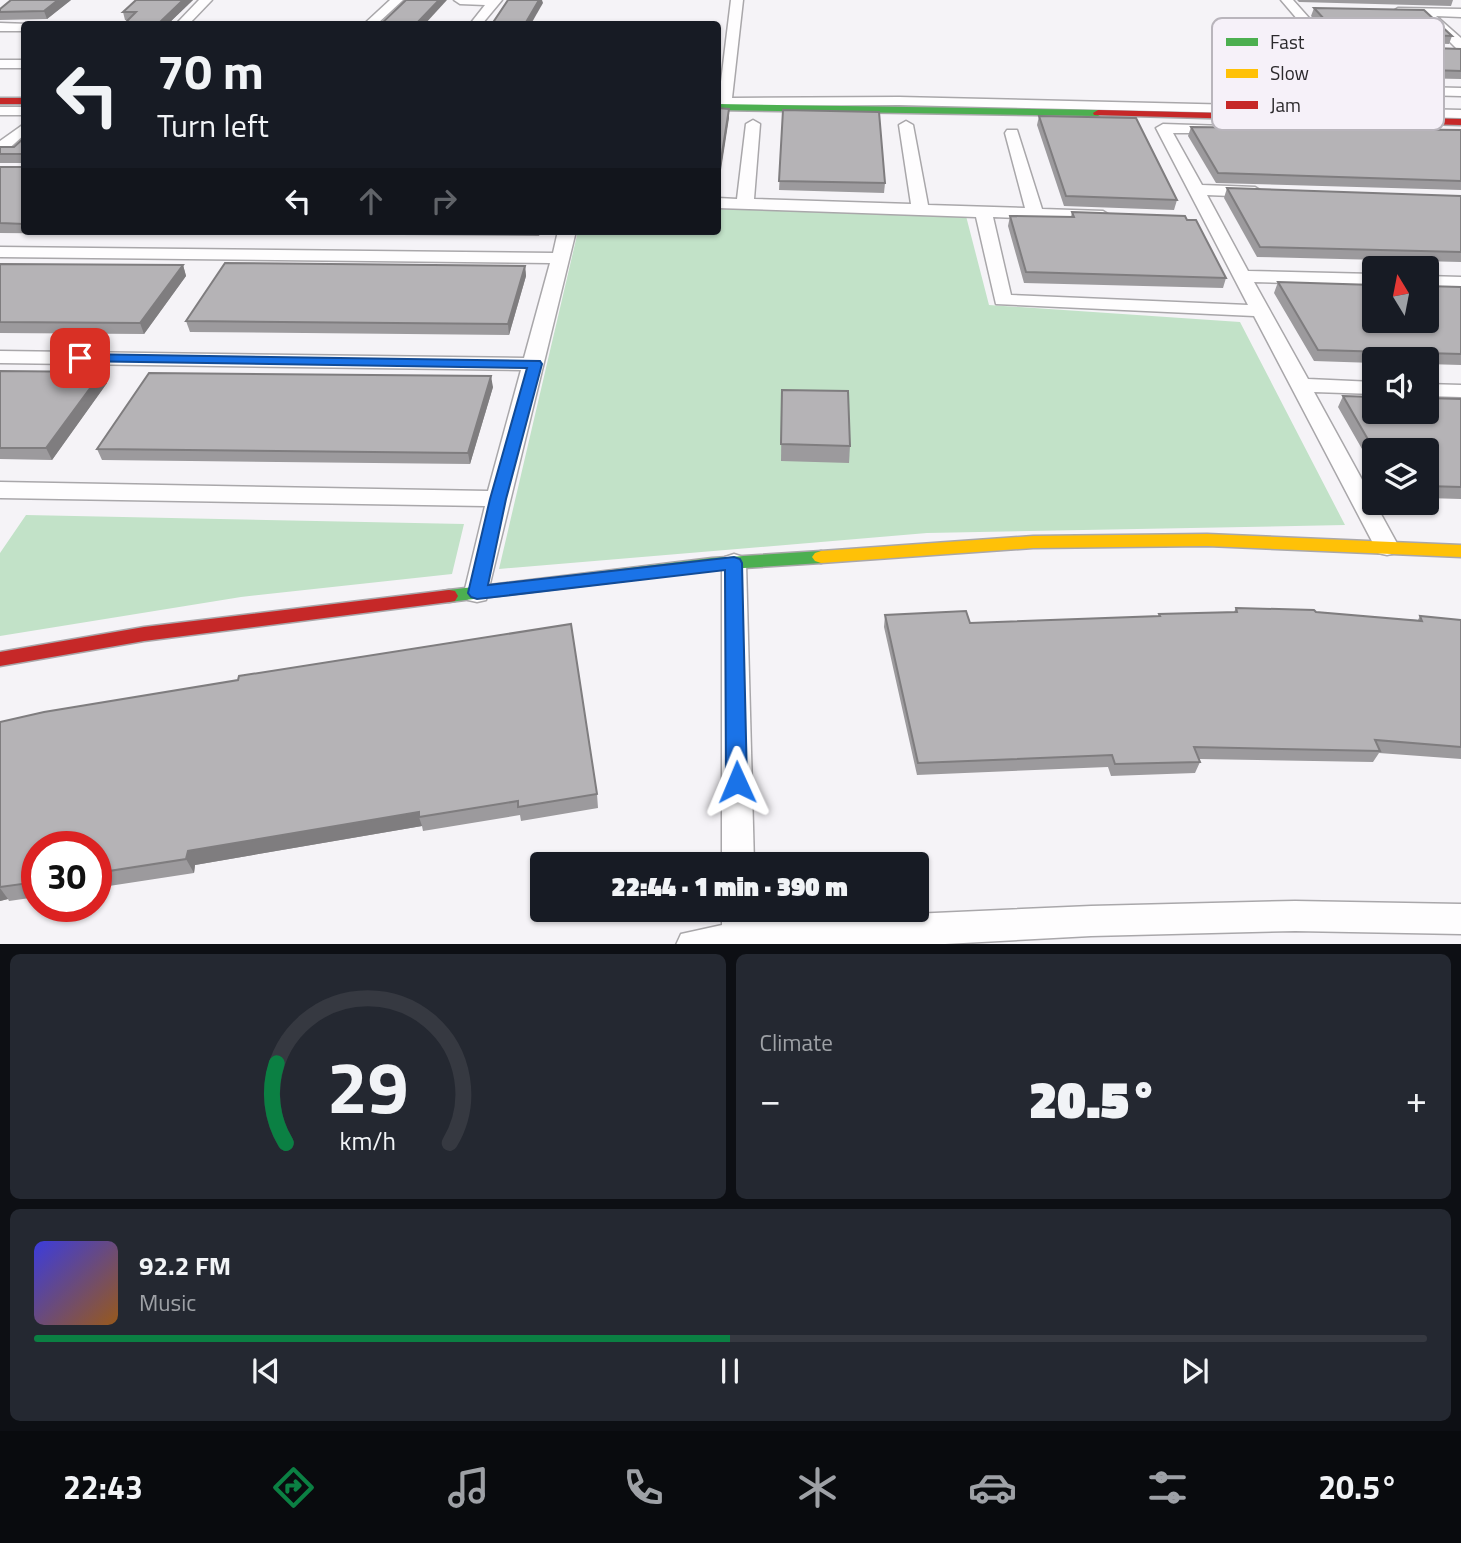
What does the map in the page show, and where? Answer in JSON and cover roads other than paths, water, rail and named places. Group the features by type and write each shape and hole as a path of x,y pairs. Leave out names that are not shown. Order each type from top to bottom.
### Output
{"street":[{"path":"185,21 206,0"},
{"path":"373,21 397,0"},
{"path":"460,0 496,1"},
{"path":"721,98 737,0"},
{"path":"1455,0 1461,5"},
{"path":"479,21 496,1"},
{"path":"1386,12 1461,13"},
{"path":"1425,12 1432,18"},
{"path":"0,27 21,27"},
{"path":"1444,29 1461,45"},
{"path":"0,64 21,64"},
{"path":"0,101 21,101"},
{"path":"721,104 911,101 1212,108"},
{"path":"721,104 1212,116"},
{"path":"0,111 21,111"},
{"path":"745,204 753,124"},
{"path":"906,125 920,209"},
{"path":"1212,129 1163,128 1197,190 1203,219 1240,276 1387,547"},
{"path":"1262,130 1461,134"},
{"path":"0,149 21,131"},
{"path":"1012,133 1035,214"},
{"path":"1197,190 1267,192"},
{"path":"721,203 1115,216"},
{"path":"983,211 1003,300 1260,312"},
{"path":"477,593 498,499 535,364 566,235"},
{"path":"0,252 560,258"},
{"path":"1240,276 1362,280"},
{"path":"1439,282 1461,283"},
{"path":"0,357 535,364"},
{"path":"1301,386 1362,388"},
{"path":"1439,390 1461,391"},
{"path":"0,491 498,499"},
{"path":"0,659 144,634 734,563 1033,541 1207,540 1461,551"},
{"path":"734,563 738,852"},
{"path":"693,944 739,924 911,938 1091,921 1254,917 1461,919"}]}
